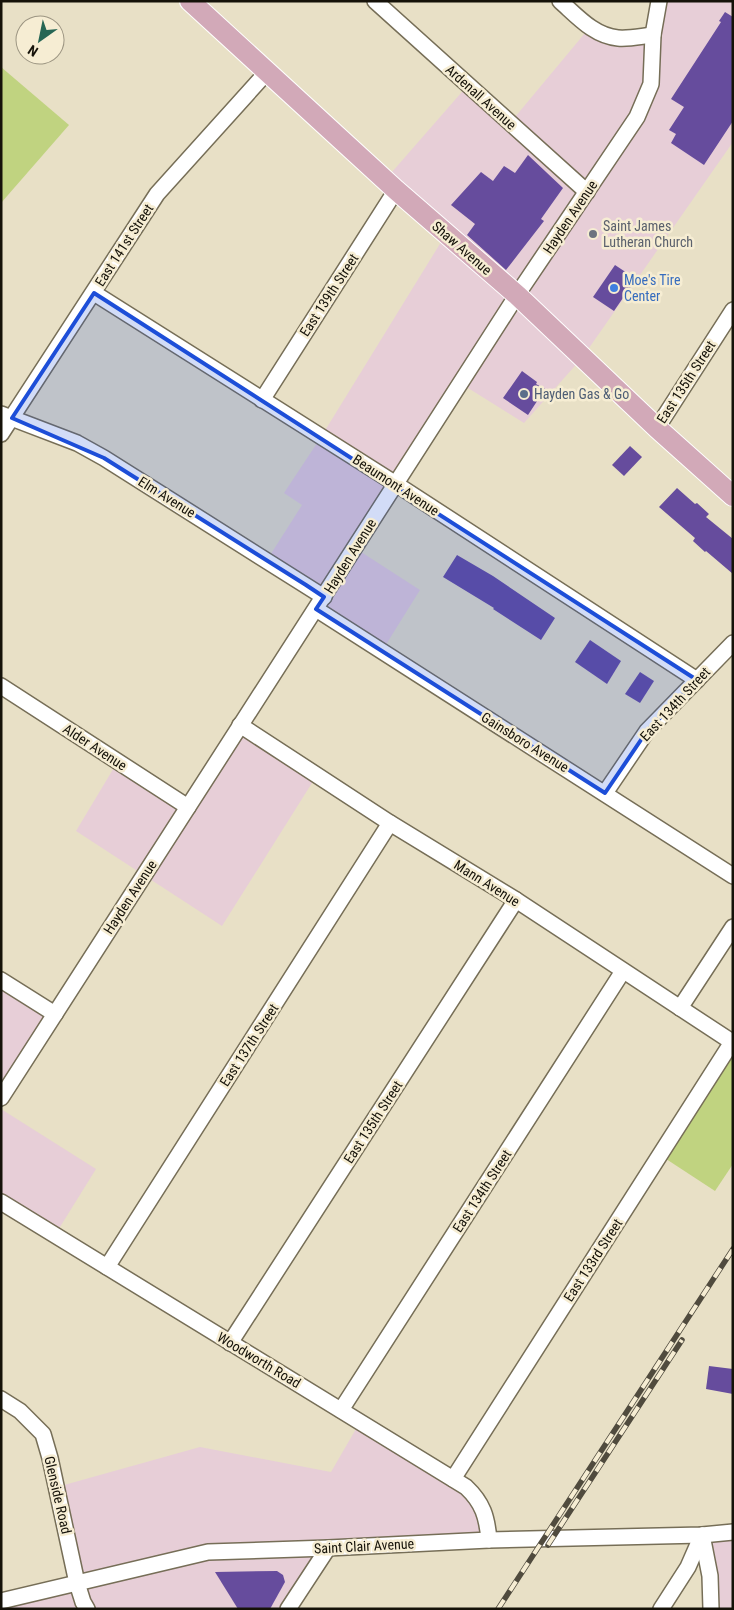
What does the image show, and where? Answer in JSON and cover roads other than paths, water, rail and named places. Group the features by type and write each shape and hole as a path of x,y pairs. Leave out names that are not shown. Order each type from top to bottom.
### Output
{"main road":[{"name":"Shaw Avenue","path":"190,1 396,190 516,295 657,428 733,496"}],"street":[{"name":"Ardenall Avenue","path":"375,1 587,192"},
{"path":"560,1 601,34 618,38 653,35"},
{"name":"Hayden Avenue","path":"1,1098 516,295 638,117 651,84 653,35 659,1"},
{"name":"East 141st Street","path":"1,434 6,416 94,293 157,194 268,72"},
{"name":"East 139th Street","path":"262,400 396,190"},
{"name":"Beaumont Avenue","path":"94,293 396,484 697,680"},
{"name":"East 135th Street","path":"657,428 733,310"},
{"name":"Elm Avenue","path":"6,416 76,443 104,458 320,603"},
{"name":"Gainsboro Avenue","path":"320,603 733,876"},
{"name":"East 134th Street","path":"605,793 647,730 733,643"},
{"name":"Alder Avenue","path":"1,686 188,807"},
{"name":"Mann Avenue","path":"240,725 390,823 516,900 732,1042"},
{"name":"East 137th Street","path":"107,1267 390,823"},
{"name":"East 135th Street","path":"230,1343 516,900"},
{"path":"680,1008 733,927"},
{"name":"East 134th Street","path":"341,1410 623,971"},
{"path":"1,980 55,1014"},
{"name":"East 133rd Street","path":"453,1479 732,1042"},
{"name":"Woodworth Road","path":"1,1202 453,1479 474,1495 482,1508 487,1522 489,1540"},
{"name":"Glenside Road","path":"1,1399 20,1411 43,1434 77,1583 82,1602 87,1609"},
{"name":"Saint Clair Avenue","path":"1,1601 208,1552 489,1540 702,1535 733,1532"},
{"path":"661,1609 688,1567 702,1535"},
{"path":"702,1535 710,1576 711,1609"},
{"path":"288,1609 328,1548"}],"railway":[{"path":"498,1609 733,1249"},
{"path":"548,1545 682,1340"}],"place":[{"name":"Saint James Lutheran Church","path":"593,234"},
{"name":"Moe's Tire Center","path":"614,288"},
{"name":"Hayden Gas & Go","path":"524,394"}]}
